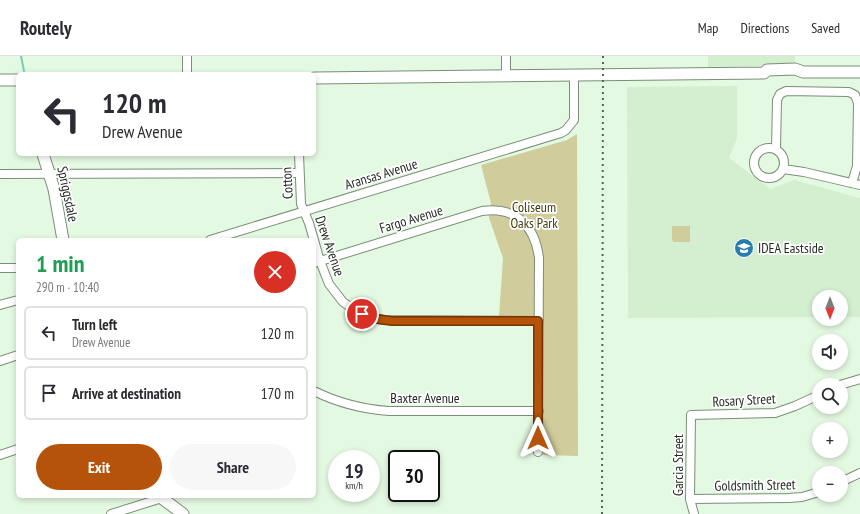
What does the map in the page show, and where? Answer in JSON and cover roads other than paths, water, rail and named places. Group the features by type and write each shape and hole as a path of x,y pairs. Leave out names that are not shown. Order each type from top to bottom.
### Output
{"main road":[{"path":"316,78 764,73 767,70 794,69 803,72 860,72"},
{"path":"0,80 16,80"},
{"name":"Spriggsdale","path":"44,156 54,189 63,238"},
{"path":"161,498 183,514"}],"street":[{"path":"187,56 187,72"},
{"path":"506,56 506,76"},
{"name":"Aransas Avenue","path":"216,238 561,133 566,130 574,120 574,74"},
{"path":"776,149 777,100 780,94 786,91 849,92 855,95 858,103 856,184 804,172 783,169"},
{"path":"765,148 776,149 784,158 783,169 778,176 766,178 759,174 754,167 754,159 758,152 765,148"},
{"name":"Cotton","path":"299,156 300,198 304,211"},
{"path":"0,174 299,174"},
{"name":"Fargo Avenue","path":"317,262 482,211 501,210 515,216 530,229 535,239 537,249 538,321"},
{"name":"Drew Avenue","path":"304,211 309,223 312,238"},
{"name":"Drew Avenue","path":"317,262 338,296 356,311 377,319 392,321 538,321"},
{"path":"0,268 16,268"},
{"path":"0,305 16,301"},
{"path":"538,321 538,452"},
{"path":"0,361 16,356"},
{"path":"848,383 860,379"},
{"name":"Baxter Avenue","path":"316,392 339,402 372,410 538,411"},
{"name":"Rosary Street","path":"690,414 774,413 812,398"},
{"name":"Garcia Street","path":"690,414 690,499 694,514"},
{"path":"0,455 16,450"},
{"path":"848,479 860,473"},
{"name":"Goldsmith Street","path":"690,499 782,498 802,497 812,494"},
{"path":"111,514 157,498"}],"waterway":[{"path":"21,56 24,71"}],"railway":[{"path":"602,514 603,56"}],"place":[{"name":"IDEA Eastside","path":"744,248"}],"park label":[{"name":"Coliseum Oaks Park","path":"534,216"}]}
